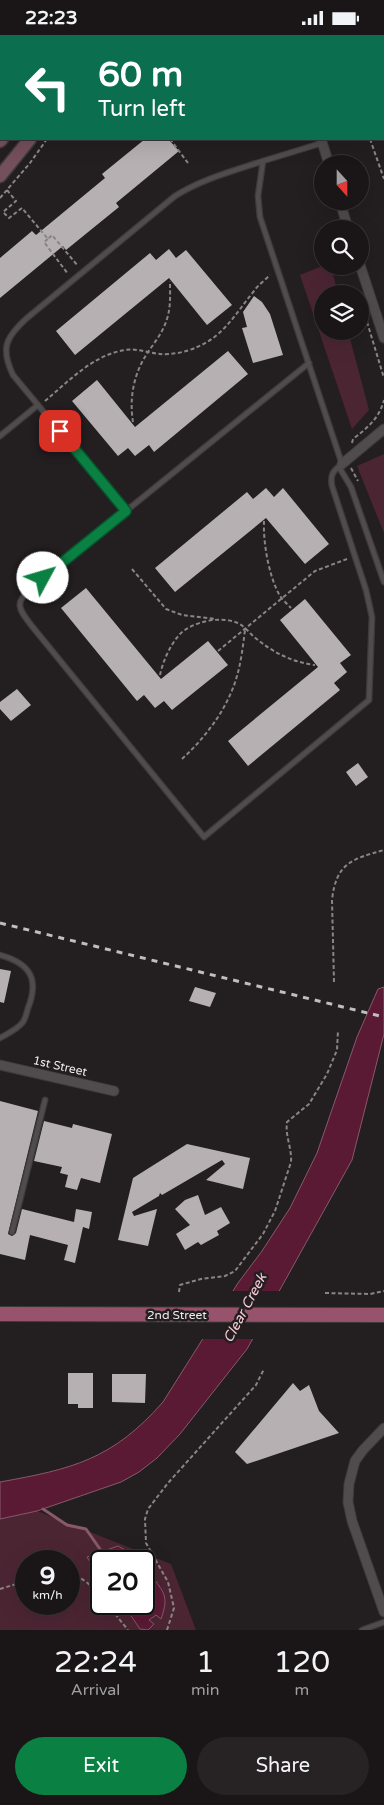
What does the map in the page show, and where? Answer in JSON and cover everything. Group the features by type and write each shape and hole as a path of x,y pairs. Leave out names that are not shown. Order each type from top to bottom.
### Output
{"main road":[{"path":"0,176 29,140"},
{"name":"2nd Street","path":"0,1314 384,1315"}],"street":[{"path":"322,141 326,155"},
{"path":"363,275 384,338"},
{"path":"340,466 384,429"},
{"name":"1st Street","path":"0,1065 114,1091"},
{"path":"384,1428 355,1461 349,1483 348,1502 352,1521 384,1612"}],"lane":[{"path":"126,511 6,365 5,343 10,334 73,280 188,187 322,141"},
{"path":"263,161 258,206 340,466 351,487 384,583"},
{"path":"309,363 23,595 19,603 20,609 31,625 204,837 369,700 372,617 366,589 332,486 331,477 334,469 340,466"},
{"path":"0,436 38,405"},
{"path":"0,955 12,959 28,969 34,985 30,1003 22,1023 0,1038"},
{"path":"12,1231 45,1100"},
{"path":"362,1630 384,1622"}],"path":[{"path":"0,198 30,163 46,140"},
{"path":"171,140 188,163"},
{"path":"370,140 384,179"},
{"path":"7,190 16,201 3,212 9,219 22,208 48,239"},
{"path":"73,280 44,242 52,235 83,272"},
{"path":"38,405 93,362 126,350 160,354 178,353 197,348 216,336 235,317 255,290 270,275"},
{"path":"133,422 131,409 136,375 167,321 171,304 170,281"},
{"path":"369,328 384,379"},
{"path":"359,485 351,467 352,439 376,420 382,411 384,400"},
{"path":"264,521 263,538 268,562 282,598 291,608"},
{"path":"218,651 315,571 354,556"},
{"path":"132,569 166,609 182,615 236,622 284,657 300,663 315,665"},
{"path":"160,675 170,647 181,633 207,621 220,620"},
{"path":"182,759 205,736 231,692 237,677 245,629"},
{"path":"334,982 333,888 340,872 350,861 357,857 384,850"},
{"path":"179,1292 180,1285 202,1279 225,1276 235,1271 263,1234 275,1211 291,1162 292,1153 286,1135 287,1122 309,1104 327,1074 337,1050 338,1030"},
{"path":"325,1293 370,1294 384,1291"},
{"path":"166,1630 174,1607 168,1582 146,1543 145,1519 148,1509 168,1483 256,1385 264,1369"},
{"path":"0,1589 15,1584"},
{"path":"116,1615 128,1630"}],"shaded area":[{"path":"314,269 314,275 333,275 336,285 314,285 314,316 300,275"},
{"path":"322,340 350,340 369,410 352,429"},
{"path":"384,454 384,533 357,466"},
{"path":"37,1511 136,1550 90,1550 90,1615 155,1615 155,1558 171,1564 196,1630 0,1630 0,1516"}],"water":[{"name":"Clear Creek","path":"384,987 384,1034 352,1160 247,1349 180,1434 157,1458 139,1472 121,1482 37,1511 0,1519 0,1482 49,1472 89,1459 126,1437 163,1402 238,1283 290,1208 317,1153 357,1037 378,989"},
{"path":"118,1546 125,1550 107,1550"},
{"path":"155,1580 165,1597 165,1606 161,1619 156,1615 149,1620 154,1624 148,1630 140,1629 130,1615 155,1615"}],"pier":[{"path":"230,1291 283,1291 255,1339 200,1339"}],"building":[{"path":"144,140 169,140 179,151 116,203 119,207 66,250 63,246 0,298 0,258 32,231 36,235 105,178 102,174"},
{"path":"169,249 176,258 186,250 232,305 207,325 169,278 75,355 56,331 150,253 156,260"},
{"path":"254,296 262,302 270,314 283,355 253,363 242,328 247,327 243,312"},
{"path":"228,351 248,374 154,452 149,445 135,456 128,448 118,456 72,401 97,380 135,427"},
{"path":"266,488 274,497 283,488 329,544 305,564 266,518 175,592 155,568 247,492 253,499"},
{"path":"86,588 161,679 208,641 228,665 172,710 164,701 155,708 144,695 137,701 61,608"},
{"path":"305,599 351,655 340,663 347,672 334,683 340,690 248,766 228,741 318,667 280,620"},
{"path":"17,689 31,705 11,721 0,709 0,702"},
{"path":"358,763 368,777 356,786 346,772"},
{"path":"0,969 11,971 4,1003 0,1002"},
{"path":"195,987 216,993 210,1007 189,1001"},
{"path":"0,1101 38,1111 8,1234 12,1236 16,1233 22,1209 74,1222 76,1209 92,1212 89,1229 83,1227 75,1263 64,1260 68,1245 30,1235 25,1260 0,1254"},
{"path":"44,1121 72,1128 73,1124 112,1134 100,1183 81,1178 77,1190 65,1187 68,1175 60,1173 62,1167 34,1161"},
{"path":"187,1144 250,1158 243,1189 206,1180 225,1164 222,1160 162,1195 160,1193 159,1196 132,1212 134,1216 157,1209 148,1246 118,1240 133,1178"},
{"path":"198,1195 205,1215 221,1207 230,1223 217,1231 219,1235 201,1245 198,1242 185,1250 176,1234 190,1225 175,1209 185,1200"},
{"path":"68,1373 93,1373 93,1408 78,1408 78,1404 68,1404"},
{"path":"112,1374 146,1374 145,1403 112,1402"},
{"path":"293,1383 300,1391 309,1385 319,1411 339,1433 247,1464 235,1452"}],"waterway":[{"path":"43,1509 67,1525 86,1529 101,1550"}],"railway":[{"path":"0,923 384,1017"}],"route":[{"path":"43,578 126,511 60,431"}]}
